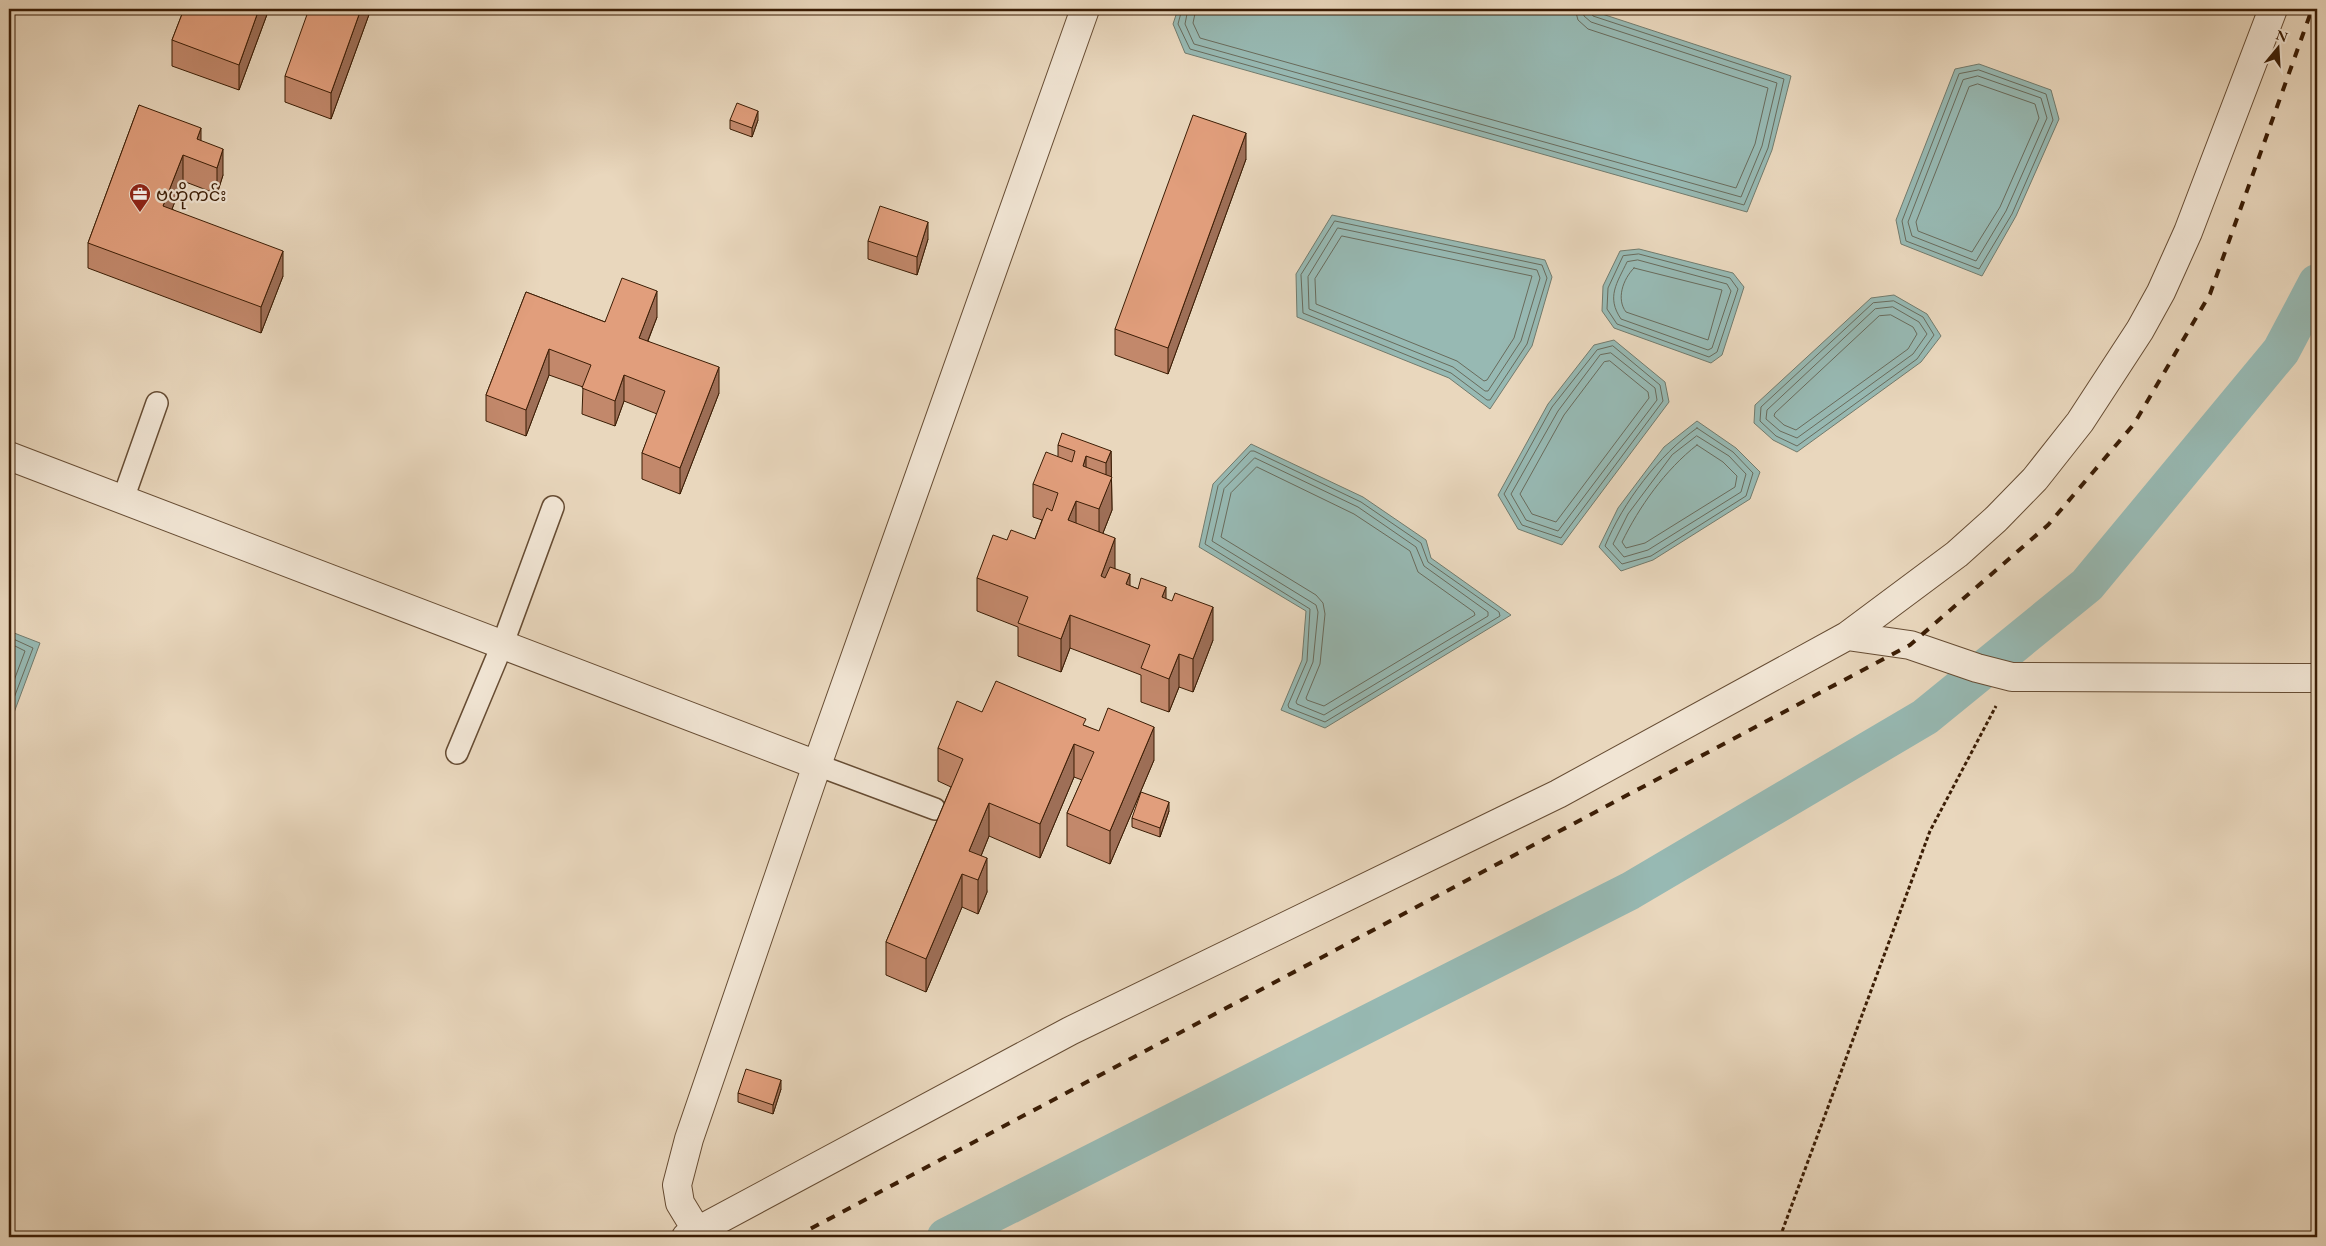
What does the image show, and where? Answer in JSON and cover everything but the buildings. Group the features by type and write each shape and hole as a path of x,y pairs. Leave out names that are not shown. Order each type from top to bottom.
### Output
{"street":[{"path":"1085,9 817,765 682,1165 677,1184 680,1203 691,1234 1070,1031 1558,794 1847,636 1957,554 1996,519 2035,478 2080,422 2110,378 2161,292 2188,232 2273,9"},
{"path":"9,456 817,765"},
{"path":"1847,636 1910,645 1977,668 2012,677 2317,678"}],"lane":[{"path":"123,499 157,403"},
{"path":"457,753 502,643 553,507"},
{"path":"817,765 935,809"}],"path":[{"path":"1780,1237 1930,831 2012,677"}],"water":[{"path":"1178,9 1587,9 1791,76 1772,150 1747,212 1185,53 1173,24"},
{"path":"1979,64 2051,90 2059,119 2016,216 1982,276 1901,244 1896,220 1955,69"},
{"path":"1332,215 1545,260 1552,277 1532,346 1490,409 1449,378 1297,317 1296,274"},
{"path":"1639,249 1733,273 1744,287 1722,355 1711,363 1614,328 1602,311 1603,286 1620,251"},
{"path":"1894,295 1927,314 1941,336 1921,362 1797,452 1773,440 1754,423 1755,405 1871,298"},
{"path":"1614,340 1665,382 1669,402 1562,545 1518,529 1498,495 1548,404 1594,345"},
{"path":"1697,421 1736,448 1760,472 1750,499 1653,560 1621,571 1599,547 1618,508 1664,447"},
{"path":"1251,444 1363,497 1426,540 1431,558 1511,615 1325,728 1281,710 1302,660 1306,611 1199,547 1213,484"},
{"path":"9,631 40,643 9,726"}],"waterway":[{"path":"946,1237 1630,891 1925,717 2087,585 2281,351 2317,283"}],"railway":[{"path":"795,1237 1910,645 2048,525 2134,424 2210,294 2312,9"}],"place":[{"name":"ဗဟိုကင်း","path":"140,213"}]}
